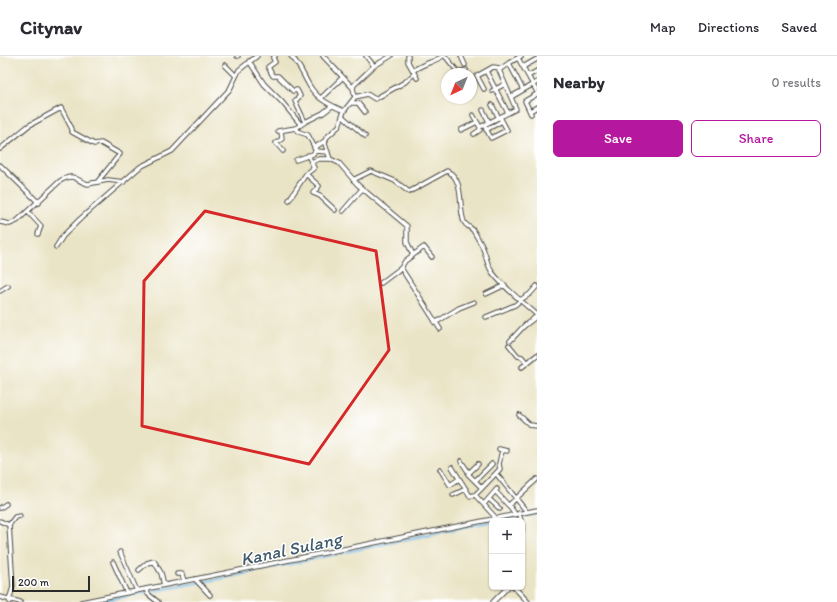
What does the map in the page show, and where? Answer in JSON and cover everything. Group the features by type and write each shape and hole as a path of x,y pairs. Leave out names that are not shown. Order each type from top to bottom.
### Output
{"street":[{"path":"56,247 63,236 76,223 145,163 172,150 230,89 239,70 256,56"},
{"path":"275,56 273,59 275,62 268,66 271,74 278,76 293,91 297,90 300,96 295,101 305,122"},
{"path":"291,56 302,70 310,86 321,98 332,106 344,111"},
{"path":"323,56 353,88 355,97"},
{"path":"366,56 374,66"},
{"path":"353,88 354,84 374,66 391,56"},
{"path":"408,56 408,62 415,74"},
{"path":"296,160 309,156 326,140 339,126 344,111 355,97 367,94 375,99 405,82 415,74 424,63 431,63 444,56 454,68"},
{"path":"461,56 466,65"},
{"path":"484,88 477,76 493,67 500,68 520,57 523,67 537,93 525,101 531,112 537,107"},
{"path":"523,67 537,59"},
{"path":"249,62 264,84 282,102 301,126"},
{"path":"509,63 523,90"},
{"path":"225,65 236,76"},
{"path":"486,130 500,118 516,109 500,68"},
{"path":"486,71 494,90 508,113"},
{"path":"528,76 537,71"},
{"path":"321,98 342,78"},
{"path":"511,97 537,82"},
{"path":"494,90 505,84"},
{"path":"351,103 358,103 365,112"},
{"path":"473,116 492,138 507,130 492,105"},
{"path":"283,151 276,142 282,139 279,131 301,126 332,106"},
{"path":"0,149 28,126 61,108 72,129 72,132 94,144 102,144 120,154 98,181"},
{"path":"483,110 489,122"},
{"path":"342,116 365,136"},
{"path":"474,134 480,130 482,126 500,118"},
{"path":"461,130 477,122"},
{"path":"296,128 299,132 308,135 315,150 330,156 338,162 353,180 407,226 407,242 414,254"},
{"path":"326,140 330,156"},
{"path":"289,200 306,174 314,168 309,156"},
{"path":"311,162 330,156"},
{"path":"0,165 39,203"},
{"path":"353,180 371,171 395,181 409,192 440,174 447,171 451,173 458,186 465,224 472,229 484,249 486,260 492,272 537,315 524,326 510,343 518,356 522,357 528,363"},
{"path":"306,174 319,186 313,194 320,196 334,210"},
{"path":"0,222 14,223 39,203 60,181 67,177 76,178 88,184 108,180 124,182"},
{"path":"343,211 362,188"},
{"path":"28,212 41,226 38,234"},
{"path":"381,283 401,268 405,260 425,247 432,257"},
{"path":"401,268 440,329"},
{"path":"486,294 505,285"},
{"path":"0,292 8,286"},
{"path":"486,317 515,305 530,294 537,286"},
{"path":"435,323 459,308 474,302"},
{"path":"522,367 537,355"},
{"path":"519,414 530,425 537,426"},
{"path":"452,467 470,496 475,495 500,469 499,464 501,450 507,451"},
{"path":"461,461 475,481 482,488"},
{"path":"469,473 478,464"},
{"path":"475,481 492,464"},
{"path":"440,469 450,485 459,480"},
{"path":"498,476 527,512"},
{"path":"509,506 516,497 537,478"},
{"path":"453,495 466,489"},
{"path":"484,504 497,491 519,516"},
{"path":"475,495 496,518 519,516 527,512 537,510"},
{"path":"489,499 500,509"},
{"path":"0,508 6,504"},
{"path":"9,601 13,588 9,525 15,517 20,516"},
{"path":"81,602 184,581 197,581 471,525 489,520"},
{"path":"0,521 9,525"},
{"path":"120,552 137,591"},
{"path":"139,570 147,563 154,560 161,573 164,585"},
{"path":"113,562 127,593"},
{"path":"177,574 182,574 184,581"},
{"path":"197,581 210,595"},
{"path":"146,589 148,594 158,602"},
{"path":"493,602 505,590"},
{"path":"517,590 528,602"},
{"path":"0,597 9,601 20,602"}],"highlighted area":[{"path":"205,211 376,251 389,350 309,464 142,426 144,281"}],"waterway":[{"name":"Kanal Sulang","path":"512,518 537,514"},
{"name":"Kanal Sulang","path":"95,602 228,577 489,522"}]}
